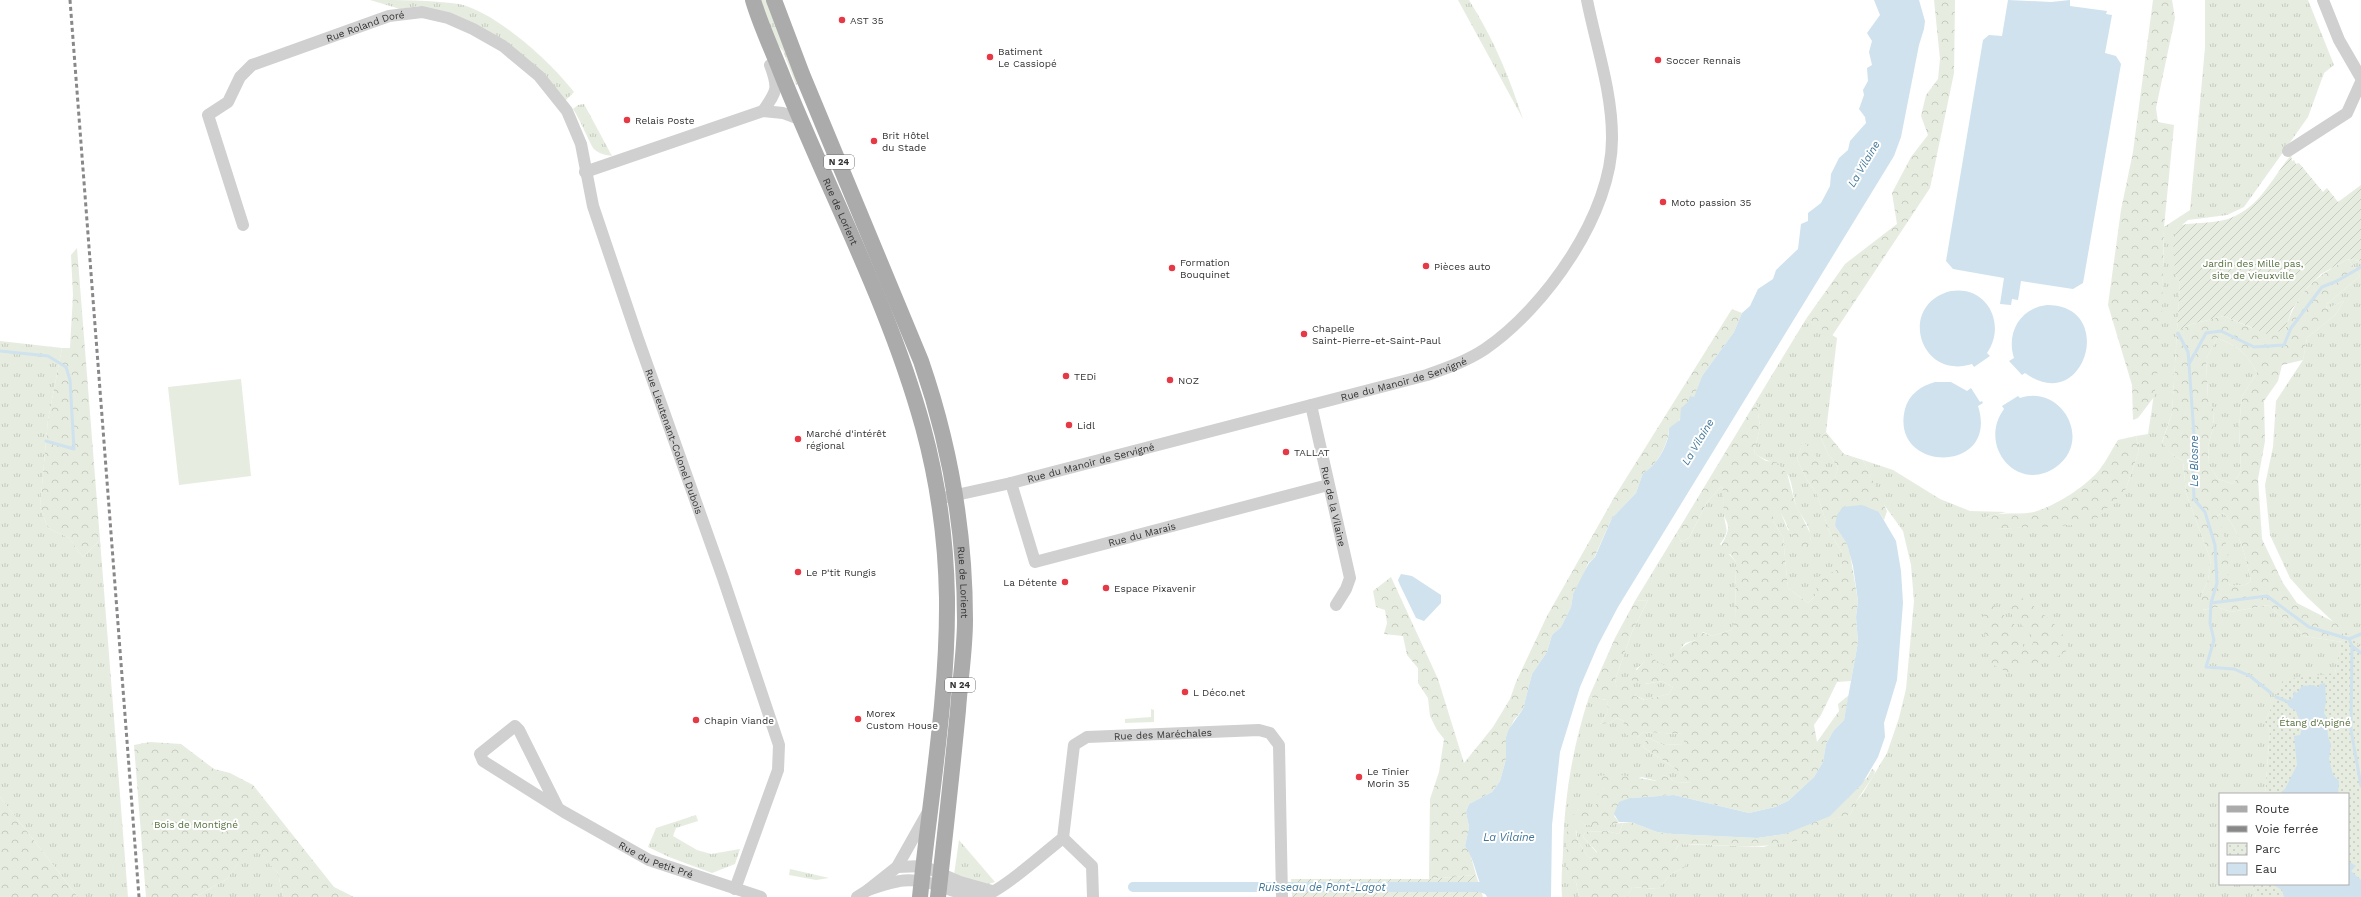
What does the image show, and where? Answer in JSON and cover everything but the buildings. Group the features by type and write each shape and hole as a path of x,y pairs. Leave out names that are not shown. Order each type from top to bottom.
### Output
{"main road":[{"name":"Rue de Lorient","path":"774,0 814,104 896,299 933,396 956,495 964,576 964,642 939,886"},
{"name":"Rue de Lorient","path":"754,4 799,119 880,302 915,398 932,464 944,548 947,598 944,672 922,882"},
{"path":"944,672 961,674"}],"street":[{"name":"Rue du Manoir de Servigné","path":"938,499 1011,483 1427,375 1454,365 1484,350 1524,316 1560,272 1598,206 1607,178 1611,151 1610,112 1587,0"},
{"path":"2323,0 2339,40 2361,78"},
{"name":"Rue de Lorient","path":"754,4 754,19 777,84 775,94 763,111"},
{"name":"Rue Roland Doré","path":"243,225 208,115 228,102 240,77 252,65 389,16 422,12 448,18 473,28 503,46 538,76 567,111 581,144 585,172"},
{"path":"2288,151 2347,113 2361,82"},
{"path":"791,100 814,104"},
{"path":"585,172 763,111 783,113 799,119"},
{"name":"Rue Lieutenant-Colonel Dubois","path":"585,172 593,206 638,339 723,578 779,745 778,770 735,889"},
{"path":"880,302 896,299"},
{"name":"Rue de la Vilaine","path":"1312,405 1328,485 1350,578 1346,590 1336,605"},
{"name":"Rue du Marais","path":"1011,483 1036,562 1328,485"},
{"name":"Rue du Petit Pré","path":"558,808 519,730 515,726 480,754 483,760 558,808 649,860 761,897"},
{"name":"Rue des Maréchales","path":"1063,838 1069,771 1074,745 1080,740 1087,737 1114,734 1259,730 1270,734 1279,746 1282,897"},
{"path":"857,897 868,890 896,866 930,807"},
{"path":"868,890 901,879 922,882 972,896 981,897 1010,880 1063,838 1092,866 1093,897"},
{"path":"896,866 922,882"}],"green space":[{"path":"370,0 437,2 459,4 474,9 506,27 522,40 552,67 574,92 565,101 463,20 419,6 400,9"},
{"path":"760,0 772,0 800,83 796,85 783,51 775,42"},
{"path":"1458,0 1469,0 1486,29 1506,72 1523,119"},
{"path":"1934,0 1955,0 1954,73 1930,188 1832,336 1806,319 1845,264 1897,224 1892,193 1911,157 1928,135 1921,116 1926,95 1938,79 1940,59"},
{"path":"2153,0 2172,0 2175,18 2156,108 2158,122 2174,125 2164,227 2162,314 2157,377 2154,397 2138,418 2133,420 2132,385 2108,305 2121,210 2133,152"},
{"path":"2205,0 2308,0 2334,65 2324,73 2308,117 2244,207 2227,215 2188,220 2177,229 2175,274 2180,283 2172,413 2162,442 2173,455 2183,461 2186,493 2211,561 2208,580 2201,596 2203,610 2217,607 2231,612 2268,605 2304,636 2342,642 2335,673 2271,708 2265,722 2270,730 2265,793 2219,793 2219,885 2252,885 2256,897 1627,897 1632,887 1658,889 1671,874 1685,867 1675,851 1679,844 1764,847 1827,820 1850,815 1857,800 1863,793 1887,753 1899,718 1906,689 1914,601 1911,565 1903,531 1882,502 1863,460 1893,470 1940,499 1970,511 2006,512 1986,517 1996,529 2045,526 2125,491 2139,451 2136,436 2148,434 2152,408 2160,330 2164,227 2190,210 2205,48"},
{"path":"584,104 612,156 600,153 592,147 573,109 578,105"},
{"name":"Jardin des Mille pas, site de Vieuxville","path":"2291,155 2292,161 2294,160 2296,164 2299,163 2323,192 2327,188 2338,202 2361,185 2361,261 2348,259 2321,274 2307,288 2292,309 2285,330 2267,334 2224,316 2192,324 2177,331 2180,283 2175,274 2173,242 2177,229 2181,225 2214,222 2233,217 2243,212 2251,206 2265,190"},
{"path":"77,248 100,540 83,557 69,538 48,528 40,507 48,420 62,348 70,348 73,295 71,255"},
{"path":"2348,259 2361,261 2361,648 2307,597 2290,578 2270,535 2265,485 2273,447 2276,401 2303,360 2307,338 2335,315 2344,301 2326,309 2327,304 2360,276"},
{"path":"2348,259 2360,276 2327,304 2326,309 2344,301 2335,315 2307,338 2303,360 2282,365 2278,381 2264,401 2265,441 2258,479 2262,539 2283,583 2297,603 2336,623 2344,630 2342,642 2304,636 2268,605 2231,612 2217,607 2202,610 2201,596 2208,580 2211,561 2186,493 2183,461 2173,455 2162,443 2172,413 2177,331 2192,324 2224,316 2252,328 2285,330 2295,305 2301,295 2316,280","holes":["2217,338 2231,344 2241,351 2257,373 2242,396 2239,427 2241,471 2233,484 2218,479 2209,465 2208,446 2213,428 2214,410 2208,399 2206,359","2223,513 2234,527 2245,554 2251,581 2245,585 2230,586 2227,547 2217,516"]},
{"path":"1732,309 1742,313 1734,332 1702,376 1694,398 1688,402 1678,423 1669,428 1667,441 1661,454 1653,466 1643,473 1636,493 1612,518 1594,558 1588,563 1581,583 1573,594 1571,607 1561,627 1552,635 1547,652 1532,674 1523,709 1514,720 1506,737 1506,759 1500,781 1492,792 1469,804 1466,812 1469,827 1465,846 1470,853 1476,875 1429,879 1430,799 1439,772 1444,739 1437,730 1430,716 1428,698 1418,683 1418,668 1407,655 1403,636 1384,634 1387,623 1385,610 1376,607 1373,591 1391,577 1438,679 1464,763 1493,727 1510,699 1516,682 1547,616 1615,496"},
{"path":"1806,319 1837,338 1826,432 1821,438 1828,454 1838,467 1835,479 1803,442 1797,459 1807,480 1817,494 1829,531 1842,552 1842,565 1834,573 1826,573 1816,595 1808,603 1788,588 1783,537 1773,521 1772,506 1780,511 1788,530 1810,542 1808,526 1797,507 1791,482 1786,472 1779,466 1754,453 1760,427 1757,405 1755,403"},
{"path":"2217,338 2231,344 2241,351 2257,373 2242,396 2239,427 2241,471 2233,484 2218,479 2209,465 2208,446 2213,428 2214,410 2208,399 2206,359"},
{"path":"0,341 62,348 48,420 40,507 48,528 69,538 83,557 100,540 128,897 78,897 0,797"},
{"path":"241,379 251,476 179,485 168,387"},
{"path":"1755,403 1757,405 1760,427 1754,453 1766,461 1776,462 1787,473 1795,503 1811,535 1810,542 1805,548 1799,544 1794,539 1782,516 1773,507 1773,521 1783,537 1788,588 1808,603 1816,595 1817,578 1826,572 1834,572 1842,565 1842,552 1829,531 1817,494 1807,480 1797,459 1803,441 1835,478 1838,467 1828,454 1821,438 1826,432 1844,454 1863,460 1887,511 1884,520 1879,512 1835,526 1847,544 1850,554 1858,601 1856,617 1858,642 1851,681 1837,682 1821,715 1814,725 1817,742 1839,711 1838,704 1849,695 1844,720 1834,730 1826,744 1823,762 1814,777 1788,801 1775,807 1749,813 1674,795 1630,798 1614,816 1619,822 1614,825 1586,825 1573,816 1579,809 1596,809 1596,801 1588,798 1599,794 1604,788 1598,783 1597,776 1615,774 1656,781 1664,775 1676,782 1691,783 1673,767 1643,747 1647,737 1663,745 1684,744 1684,734 1643,732 1637,738 1630,737 1623,732 1624,721 1617,718 1610,723 1600,724 1608,712 1607,700 1589,697 1615,638 1635,601 1648,600 1632,632 1615,680 1617,687 1622,683 1632,685 1634,695 1644,700 1669,694 1673,687 1662,681 1644,684 1631,680 1633,675 1645,661 1655,652 1655,660 1664,665 1683,647 1696,640 1698,631 1712,636 1731,630 1735,621 1736,562 1730,554 1724,554 1720,551 1727,534 1728,527 1724,515 1722,486 1707,502 1689,538 1681,542 1677,532"},
{"path":"2136,436 2139,451 2125,491 2094,521 2074,525 1996,529 1980,521 1993,515 2034,512 2061,500 2087,482 2103,466 2118,440"},
{"path":"1722,486 1726,532 1720,544 1736,562 1735,621 1731,630 1712,636 1703,632 1696,640 1685,643 1676,655 1664,666 1655,660 1655,653 1636,669 1645,684 1662,681 1673,687 1669,694 1645,700 1617,687 1615,680 1632,632 1648,600 1635,601 1677,532 1681,542 1689,538 1707,502"},
{"path":"2223,513 2234,527 2245,554 2251,581 2245,585 2230,586 2227,578 2228,560 2217,516"},
{"path":"2024,598 2057,627 2069,649 2054,658 2028,665 2014,675 1991,664 1991,646 1985,636 1983,610 1989,605 1996,607 2014,624 2023,646 2028,652 2033,643 2031,635 2006,608 2011,601"},
{"name":"Étang d'Apigné","path":"2344,630 2361,648 2361,897 2256,897 2252,885 2349,885 2349,793 2265,793 2270,730 2265,722 2283,680 2335,673"},
{"path":"1589,697 1607,700 1608,712 1600,724 1610,723 1617,718 1624,721 1637,738 1643,732 1684,734 1684,744 1663,745 1647,737 1643,747 1673,767 1692,783 1676,782 1664,775 1657,781 1642,777 1604,788 1596,801 1596,809 1579,809 1574,816 1586,825 1623,823 1619,834 1606,831 1585,832 1583,837 1597,853 1592,858 1588,857 1578,841 1576,830 1568,855 1566,873 1576,882 1579,897 1562,897 1567,794 1578,736"},
{"path":"1151,709 1154,710 1154,722 1125,723 1125,719 1151,717"},
{"name":"Bois de Montigné","path":"150,742 181,744 214,769 230,773 253,785 334,887 354,897 283,897 278,873 251,844 227,879 195,897 146,897 134,745"},
{"path":"1872,769 1875,771 1874,775 1857,800 1850,815 1828,820 1826,828 1792,842 1755,846 1679,844 1675,851 1687,858 1685,867 1671,874 1658,889 1632,887 1627,897 1579,897 1576,882 1566,874 1567,829 1575,829 1578,841 1588,857 1592,858 1597,852 1583,837 1585,832 1606,831 1619,834 1623,823 1631,822 1657,832 1673,834 1757,838 1785,834 1867,778"},
{"path":"0,797 78,897 0,897"},
{"path":"696,815 698,821 676,828 673,836 697,850 711,854 740,849 735,864 712,873 669,857 648,847 656,828"},
{"path":"959,840 995,882 985,885 954,875"},
{"path":"251,843 278,873 283,897 195,897 227,879"},
{"path":"790,869 829,878 816,880 789,875"},
{"path":"1476,875 1483,897 1292,897 1291,879 1429,879"}],"water":[{"name":"La Vilaine","path":"1874,0 1919,0 1925,21 1901,137 1894,156 1618,607 1598,645 1580,687 1560,752 1552,825 1551,897 1487,897 1480,884 1472,858 1465,846 1469,827 1466,812 1469,804 1492,792 1500,781 1506,759 1506,737 1509,729 1523,709 1532,674 1547,652 1552,635 1561,627 1571,607 1573,594 1589,563 1595,557 1612,518 1636,493 1643,473 1653,466 1661,454 1667,441 1669,428 1680,420 1681,408 1688,402 1690,396 1694,397 1702,376 1734,332 1742,313 1750,306 1758,289 1773,279 1776,270 1798,249 1801,224 1808,221 1808,213 1821,203 1830,186 1831,174 1839,158 1848,150 1850,141 1866,123 1865,117 1859,109 1864,95 1863,90 1868,81 1867,68 1872,65 1869,52 1872,41 1867,33 1880,15"},
{"path":"2008,0 2051,2 2070,0 2070,6 2107,11 2106,14 2112,15 2105,53 2116,56 2121,64 2083,283 2073,289 2021,281 2018,300 2012,299 2011,305 2000,304 2004,278 1953,269 1946,261 1983,40 1989,35 2002,36"},
{"path":"1951,291 1964,291 1975,294 1983,300 1990,309 1994,319 1995,330 1993,342 1987,353 1990,356 1974,367 1972,364 1954,366 1939,362 1928,352 1921,339 1920,324 1924,310 1934,299"},
{"path":"2047,305 2069,310 2082,322 2087,338 2085,356 2077,371 2063,381 2046,383 2025,373 2022,375 2009,361 2014,358 2012,340 2017,323 2029,311"},
{"path":"1935,382 1951,382 1967,391 1971,388 1980,402 1982,401 1983,403 1978,406 1981,429 1974,445 1960,454 1944,457 1927,454 1913,445 1904,430 1905,409 1909,399 1920,388"},
{"path":"2018,396 2020,398 2035,396 2049,399 2060,407 2068,418 2072,430 2072,443 2067,456 2056,467 2042,474 2028,475 2016,470 2006,462 1999,451 1995,437 1997,423 2004,409 2002,406"},
{"path":"1862,505 1879,512 1896,541 1901,571 1903,603 1897,680 1884,723 1885,737 1878,757 1862,784 1830,816 1785,834 1757,838 1673,834 1657,832 1631,822 1619,822 1614,814 1619,802 1630,798 1674,795 1749,813 1775,807 1788,801 1814,777 1823,762 1826,744 1834,730 1844,720 1858,642 1856,617 1858,601 1853,566 1847,544 1835,526 1837,515 1843,507"},
{"path":"1401,574 1412,576 1441,595 1441,603 1424,621 1416,618 1398,580"},
{"path":"2325,683 2326,702 2324,713 2327,720 2328,736 2331,744 2329,759 2333,775 2339,781 2338,793 2282,793 2281,792 2285,789 2297,765 2294,736 2300,735 2302,728 2296,711 2289,707 2286,701 2293,698 2294,691 2297,693 2302,686 2314,685 2318,688 2320,684"},
{"path":"2349,862 2356,866 2351,871 2361,880 2361,897 2284,897 2282,890 2274,885 2349,885"}],"waterway":[{"name":"Le Blosne","path":"2271,693 2250,676 2234,669 2206,667 2214,640 2210,623 2211,603 2217,583 2215,545 2205,512 2194,499 2193,468 2195,449 2189,364 2206,333 2221,331 2254,347 2284,345 2291,328 2322,287 2337,281 2361,267"},
{"path":"2178,333 2188,352 2189,363"},
{"name":"Ruisseau de Pont-Lagot","path":"0,351 48,356 66,367 70,380 74,449 46,441"},
{"name":"Le Blosne","path":"2211,603 2267,596 2309,627 2349,639 2352,646 2351,730 2361,786"},
{"path":"2349,639 2361,634"},
{"path":"2352,646 2361,653"},
{"path":"2276,697 2286,701"},
{"name":"Ruisseau de Pont-Lagot","path":"1133,887 1480,887 1510,897"}],"railway":[{"path":"70,0 139,897"}],"place":[{"name":"AST 35","path":"842,20"},
{"name":"Batiment Le Cassiopé","path":"990,57"},
{"name":"Soccer Rennais","path":"1658,60"},
{"name":"Relais Poste","path":"627,120"},
{"name":"Brit Hôtel du Stade","path":"874,141"},
{"name":"Moto passion 35","path":"1663,202"},
{"name":"Pièces auto","path":"1426,266"},
{"name":"Formation Bouquinet","path":"1172,268"},
{"name":"Chapelle Saint-Pierre-et-Saint-Paul","path":"1304,334"},
{"name":"TEDi","path":"1066,376"},
{"name":"NOZ","path":"1170,380"},
{"name":"Lidl","path":"1069,425"},
{"name":"Marché d'intérêt régional","path":"798,439"},
{"name":"TALLAT","path":"1286,452"},
{"name":"Le P'tit Rungis","path":"798,572"},
{"name":"La Détente","path":"1065,582"},
{"name":"Espace Pixavenir","path":"1106,588"},
{"name":"L Déco.net","path":"1185,692"},
{"name":"Morex Custom House","path":"858,719"},
{"name":"Chapin Viande","path":"696,720"},
{"name":"Le Tinier Morin 35","path":"1359,777"}]}
